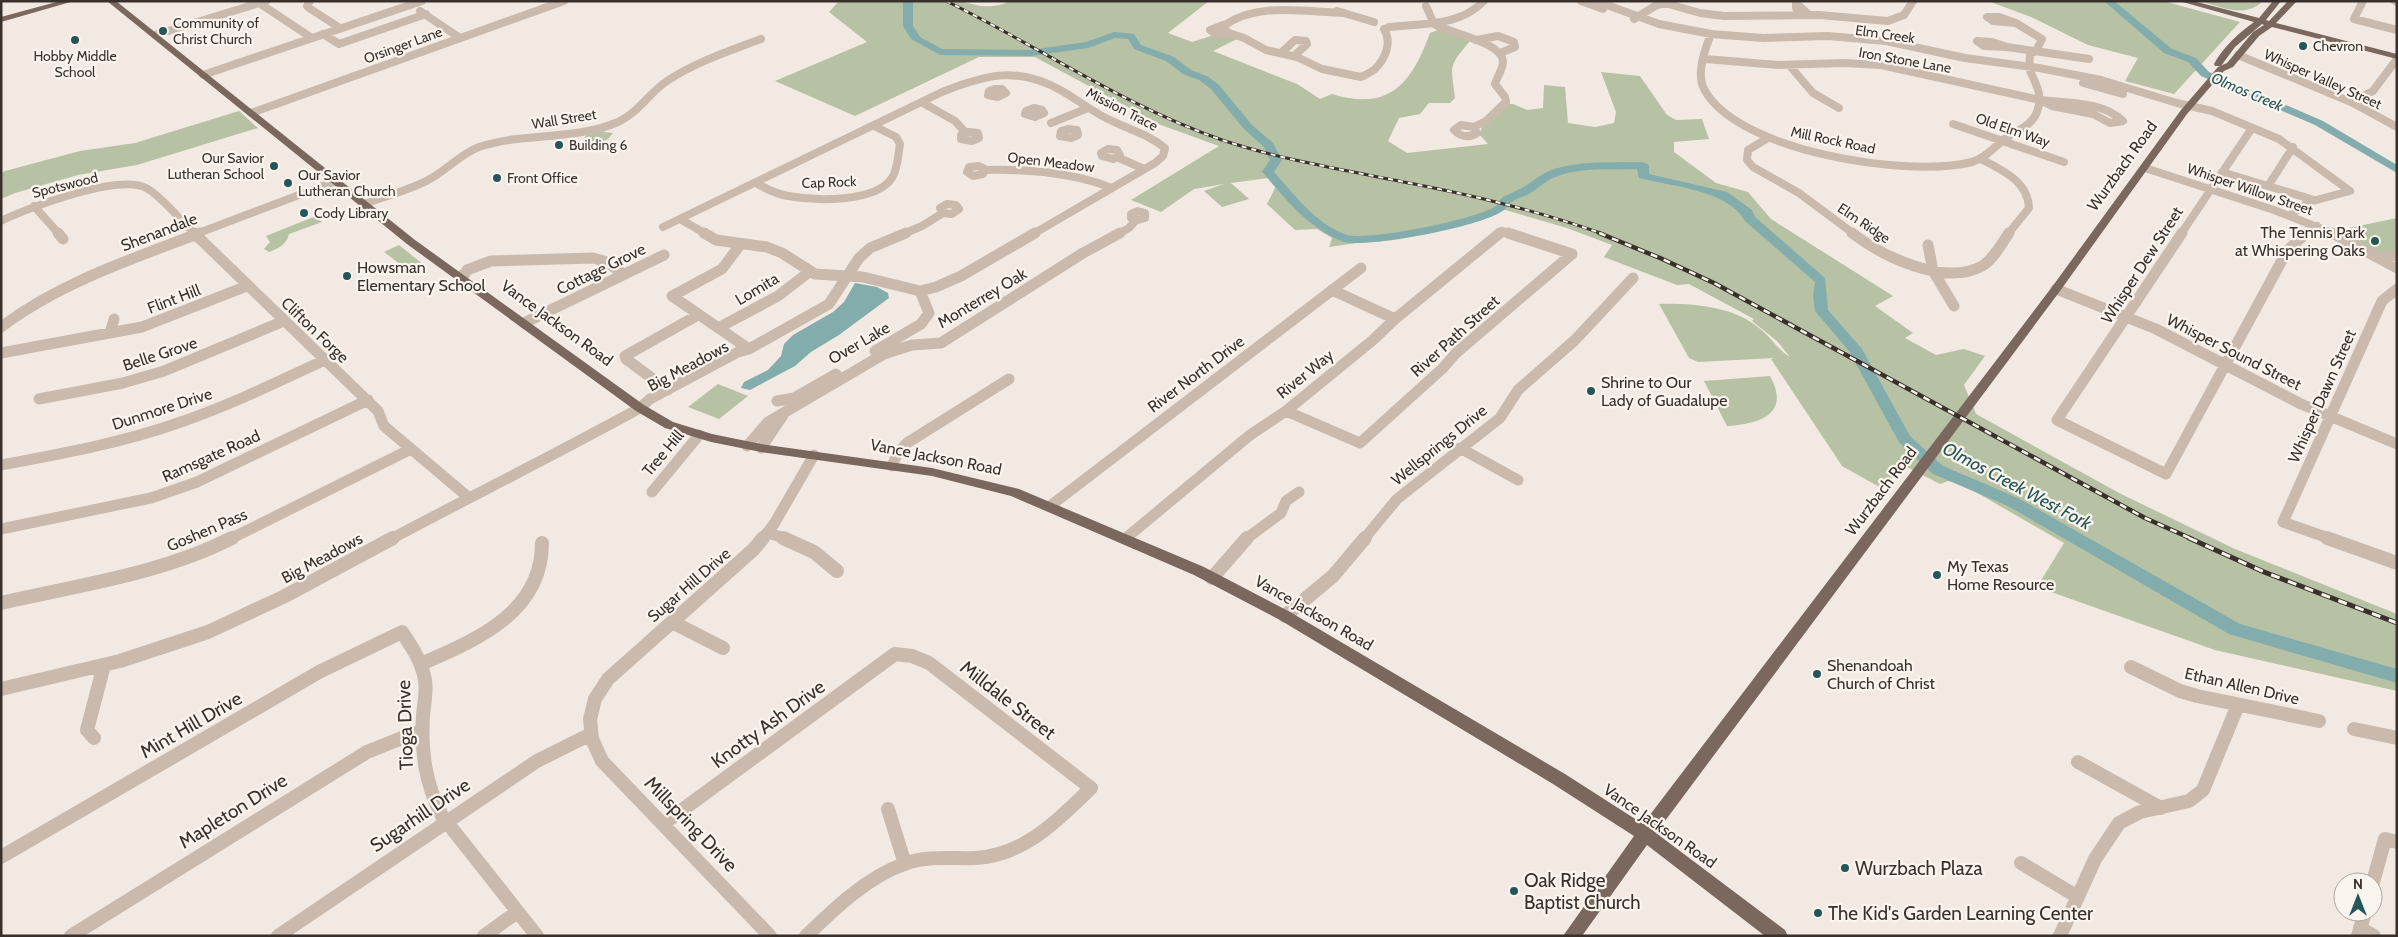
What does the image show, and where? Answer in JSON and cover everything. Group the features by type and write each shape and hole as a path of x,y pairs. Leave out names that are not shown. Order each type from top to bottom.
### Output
{"main road":[{"path":"1,20 70,1"},
{"name":"Vance Jackson Road","path":"111,1 411,242 465,275 524,322 640,408 669,425 699,435 747,446 892,466 989,485 1014,492 1126,538 1212,578 1285,616 1546,771 1646,834 1778,936"},
{"path":"2183,1 2265,24 2397,54"},
{"path":"2265,24 2269,12 2277,1"},
{"path":"2265,24 2281,15 2293,1"},
{"path":"2223,12 2269,12"},
{"path":"2237,13 2265,24 2299,28"},
{"path":"2281,15 2289,24 2299,28 2397,58"},
{"name":"Wurzbach Road","path":"1572,936 1646,834 2056,289 2187,109 2206,86 2219,67 2222,55 2235,41 2265,24"},
{"name":"Wurzbach Road","path":"2219,67 2230,65 2265,24"},
{"path":"2235,41 2240,45 2234,52 2238,56"}],"street":[{"path":"310,1 309,8 340,28"},
{"path":"203,74 312,38 407,3 422,1"},
{"name":"Orsinger Lane","path":"251,113 564,1"},
{"path":"1382,25 1428,15 1463,11 1476,1"},
{"path":"1229,33 1215,34 1210,30 1249,11 1279,4 1328,13 1344,13 1382,25 1443,22 1470,12 1484,1"},
{"name":"Elm Creek","path":"1581,1 1639,20 1710,36 1762,43 1827,40 1898,47 1978,65 2034,68 2058,76 2187,109 2212,111 2292,146 2350,191 2314,200"},
{"name":"Elm Creek","path":"1596,1 1639,20"},
{"path":"1639,20 1649,10 1667,2 1700,13 1724,16 1805,15 1897,21 1904,17 1914,1"},
{"path":"2363,1 2354,19 2397,30"},
{"path":"155,35 260,2 312,38"},
{"path":"1639,20 1656,12 1667,2"},
{"path":"407,3 460,38"},
{"path":"1424,3 1452,30"},
{"path":"1424,3 1428,15 1439,27 1476,40 1500,53 1515,48 1514,42 1498,36 1476,40"},
{"path":"1649,10 1656,12"},
{"path":"323,34 339,44 426,14"},
{"path":"2016,23 2040,36 2041,43 2036,51"},
{"path":"1223,25 1229,33 1266,50 1294,56 1322,69 1352,76 1365,76 1375,68 1389,44 1389,36 1382,25"},
{"name":"Mill Rock Road","path":"1710,36 1701,74 1703,87 1710,99 1733,119 1768,138 1797,148 1836,157 1875,163 1911,165 1955,164 1981,159 2004,140 2034,120 2040,100"},
{"name":"Wall Street","path":"366,206 418,185 437,175 462,155 479,147 508,141 585,132 616,122 635,112 659,87 679,74 761,39"},
{"path":"1281,52 1295,40 1303,40 1307,43 1294,56"},
{"path":"2007,47 2089,59"},
{"path":"2036,51 2039,55 2034,68 2040,100"},
{"path":"1474,127 1486,121 1506,102 1505,97 1495,84 1503,64 1500,53"},
{"name":"Whisper Valley Street","path":"2238,56 2351,102 2397,127"},
{"path":"2351,102 2372,94 2397,58"},
{"name":"Iron Stone Lane","path":"1705,59 1789,65 1844,62 1881,65 2040,100"},
{"path":"1789,65 1813,93 1839,108"},
{"name":"Mission Trace","path":"663,227 979,77 1006,74 1034,78 1088,108 1160,144 1164,148 1163,156 1144,169 961,276 936,288 920,291 905,289 872,278 809,272"},
{"path":"979,77 993,89"},
{"path":"2040,100 2082,104 2119,117 2122,121 2110,123 2093,114 2052,106 2040,100"},
{"path":"923,102 949,116 966,133"},
{"path":"1051,123 1088,108"},
{"path":"2093,114 2103,111"},
{"path":"1040,116 1063,130"},
{"name":"Old Elm Way","path":"1954,124 2064,162"},
{"name":"Cap Rock","path":"756,183 775,192 800,198 852,197 874,191 891,180 900,144 896,137 874,126"},
{"name":"Whisper Dew Street","path":"2225,365 2166,474 2058,420 2252,128"},
{"name":"Elm Ridge","path":"1768,138 1748,150 1743,157 1753,167 1799,194 1871,247 1908,264 1933,271 1961,273 1978,268 1993,254 2028,211 2029,200 2022,187 2010,175 1981,159"},
{"path":"2268,186 2292,146"},
{"path":"1117,157 1144,169"},
{"path":"1911,165 1917,174"},
{"name":"Whisper Willow Street","path":"2145,168 2290,215 2316,226 2397,268"},
{"name":"Open Meadow","path":"986,170 1013,169 1086,178 1112,188"},
{"path":"2222,172 2314,200"},
{"name":"Shenandale","path":"1,327 28,307 102,270 336,181"},
{"name":"Spotswood","path":"1,221 34,206 71,195 121,186 139,186"},
{"name":"Clifton Forge","path":"139,186 147,188 368,400 378,411 384,426 468,497"},
{"path":"2290,215 2300,206 2314,200"},
{"path":"34,206 63,238"},
{"name":"Big Meadows","path":"640,408 650,399 738,352 749,350 824,308 836,296 859,258 870,248 922,226 943,213"},
{"path":"680,219 716,240 774,249 792,258 809,272"},
{"name":"Monterrey Oak","path":"747,446 763,426 889,352 912,345 934,345 941,342 1034,286 1047,275 1118,234 1136,220"},
{"path":"2225,365 2287,251 2303,235 2316,226"},
{"name":"River Path Street","path":"1286,411 1360,443 1443,368 1456,353 1572,254 1502,231"},
{"name":"River Way","path":"1126,538 1250,435 1286,411 1373,340 1395,318 1502,231"},
{"path":"740,245 722,269 672,296 749,350"},
{"path":"1928,245 1933,271 1954,306"},
{"name":"Cottage Grove","path":"524,322 664,255"},
{"path":"2381,259 2397,255"},
{"path":"498,261 476,275 465,275 467,270 475,266 498,261 593,258 604,261 624,274"},
{"name":"River North Drive","path":"1050,506 1360,268"},
{"name":"Lomita","path":"718,328 778,296 809,272"},
{"name":"Wellsprings Drive","path":"1285,616 1333,576 1397,499 1500,418 1518,390 1575,340 1633,278"},
{"name":"Flint Hill","path":"1,353 110,333 157,322 247,286"},
{"name":"Whisper Sound Street","path":"2056,289 2126,316 2179,340 2301,404 2397,444"},
{"name":"Whisper Dawn Street","path":"2397,289 2382,301 2283,522 2397,563"},
{"path":"1332,290 1395,318"},
{"name":"Over Lake","path":"777,401 788,400 800,395 921,324 929,313 920,291"},
{"path":"668,390 626,359 625,356 698,315"},
{"path":"110,333 114,318"},
{"name":"Belle Grove","path":"40,399 123,383 164,371 284,321"},
{"name":"Big Meadows","path":"1,689 104,665 164,648 248,615 468,497 556,454 640,408 657,403 687,388 744,356 749,350"},
{"name":"Dunmore Drive","path":"1,465 89,447 158,430 224,406 325,360"},
{"path":"892,466 897,454 907,443 1008,378"},
{"name":"Ramsgate Road","path":"1,529 175,491 368,400"},
{"name":"Monterrey Oak","path":"761,448 784,414"},
{"path":"763,426 775,427"},
{"name":"Tree Hill","path":"652,492 699,435"},
{"path":"1460,448 1518,480"},
{"name":"Goshen Pass","path":"1,604 155,568 204,552 411,449"},
{"name":"Sugar Hill Drive","path":"589,735 591,709 602,686 619,667 740,562 768,532 814,455"},
{"path":"1212,578 1251,534 1281,513 1286,501 1299,492"},
{"path":"768,532 818,554 837,571"},
{"path":"421,664 471,642 516,609 534,584 541,565 542,543"},
{"path":"672,622 723,648"},
{"name":"Tioga Drive","path":"402,632 421,664 426,694 422,730 424,762 432,799 446,822 536,936"},
{"name":"Mint Hill Drive","path":"1,857 320,672 402,632"},
{"name":"Milldale Street","path":"895,654 912,656 929,663 1091,788 1048,829 1032,841 1014,850 989,856 943,857 905,864"},
{"name":"Knotty Ash Drive","path":"663,824 895,654"},
{"path":"94,738 87,730 104,665"},
{"name":"Ethan Allen Drive","path":"2131,667 2180,691 2319,721"},
{"path":"2060,936 2104,844 2116,826 2140,812 2186,804 2196,798 2203,790 2238,705"},
{"path":"2354,729 2397,738"},
{"name":"Mapleton Drive","path":"71,936 367,752 422,730"},
{"name":"Sugarhill Drive","path":"278,936 550,752 589,735"},
{"name":"Millspring Drive","path":"589,735 602,760 770,936"},
{"path":"2078,762 2162,808"},
{"path":"806,936 849,897 873,879 905,864 888,809"},
{"path":"2377,872 2391,841"},
{"path":"2021,863 2078,898"},
{"path":"484,936 517,912"}],"green space":[{"path":"839,1 962,1 986,6 1004,4 1010,1 1209,1 1168,33 1192,42 1214,35 1239,38 1213,51 1297,84 1320,99 1332,94 1352,99 1369,99 1383,96 1396,89 1415,66 1430,33 1438,30 1470,41 1458,56 1453,67 1455,98 1450,103 1429,103 1420,114 1399,118 1388,141 1407,153 1488,144 1479,134 1483,126 1506,104 1513,104 1527,110 1543,108 1544,85 1565,87 1568,123 1595,127 1614,123 1616,112 1601,72 1640,76 1667,115 1676,120 1702,119 1709,139 1674,142 1674,152 1716,183 1748,192 1771,219 1893,296 1875,306 1913,333 1905,338 1936,355 1964,349 1985,356 1964,385 1976,414 2121,494 2235,549 2397,614 2397,691 2215,650 2037,587 2064,543 1960,483 1948,481 1940,484 1903,465 1883,489 1842,466 1771,359 1775,358 1698,362 1689,358 1659,304 1698,305 1724,310 1737,315 1759,328 1790,357 1777,341 1752,321 1754,319 1689,284 1677,285 1604,257 1612,245 1567,228 1502,209 1433,232 1329,247 1332,238 1317,229 1295,230 1267,204 1276,186 1268,178 1231,183 1249,199 1222,207 1204,191 1224,184 1194,189 1161,212 1131,200 1219,146 1161,125 1035,57 979,57 855,116 775,81 867,42 829,12"},
{"path":"1988,1 2163,1 2240,22 2174,94 2125,81 2138,58 2088,45 2031,17"},
{"path":"2200,1 2263,1 2249,9 2233,10"},
{"path":"239,111 258,128 137,165 78,175 15,193 1,199 1,173 5,171 80,151 135,143"},
{"path":"598,131 613,133 608,139 590,147 583,140 587,134"},
{"path":"316,216 322,222 289,234 282,246 276,249 269,252 264,249 270,242 266,236"},
{"name":"The Tennis Park at Whispering Oaks","path":"2397,218 2397,251 2378,254 2334,231"},
{"path":"399,245 424,265 409,271 384,252"},
{"path":"1770,376 1776,389 1777,400 1769,414 1751,423 1727,426 1704,381"},
{"path":"718,384 748,396 719,419 688,407"}],"water":[{"path":"855,283 877,287 888,293 889,298 839,335 811,352 795,366 750,390 741,388 744,382 768,370 781,356 784,344 793,335 833,312 844,302"}],"waterway":[{"name":"Olmos Creek West Fork","path":"908,1 908,26 916,39 940,52 1031,53 1088,45 1114,35 1131,36 1137,47 1170,59 1187,72 1203,78 1215,87 1227,99 1248,127 1269,145 1276,160 1268,172 1301,209 1320,226 1347,239 1369,239 1434,229 1470,220 1500,208 1506,200 1524,192 1551,174 1571,168 1643,165 1643,176 1723,194 1748,213 1749,218 1821,281 1819,295 1822,311 1855,349 1904,439 1938,470 2013,502 2235,629 2397,676"},
{"name":"Olmos Creek","path":"2108,1 2168,51 2192,60 2205,74 2319,123 2397,170"}],"railway":[{"path":"946,1 1116,93 1186,126 1222,140 1297,161 1492,201 1559,219 1603,234"},
{"path":"1599,233 1714,283 2145,518 2192,539"},
{"path":"2189,538 2264,572 2397,623"}],"place":[{"name":"Community of Christ Church","path":"163,31"},
{"name":"Hobby Middle School","path":"75,40"},
{"name":"Chevron","path":"2303,46"},
{"name":"Building 6","path":"559,145"},
{"name":"Our Savior Lutheran School","path":"274,166"},
{"name":"Front Office","path":"497,178"},
{"name":"Our Savior Lutheran Church","path":"288,183"},
{"name":"Cody Library","path":"304,213"},
{"name":"The Tennis Park at Whispering Oaks","path":"2375,241"},
{"name":"Howsman Elementary School","path":"347,276"},
{"name":"Shrine to Our Lady of Guadalupe","path":"1591,391"},
{"name":"My Texas Home Resource","path":"1937,575"},
{"name":"Shenandoah Church of Christ","path":"1817,674"},
{"name":"Wurzbach Plaza","path":"1845,868"},
{"name":"Oak Ridge Baptist Church","path":"1514,891"},
{"name":"The Kid's Garden Learning Center","path":"1818,913"}]}
